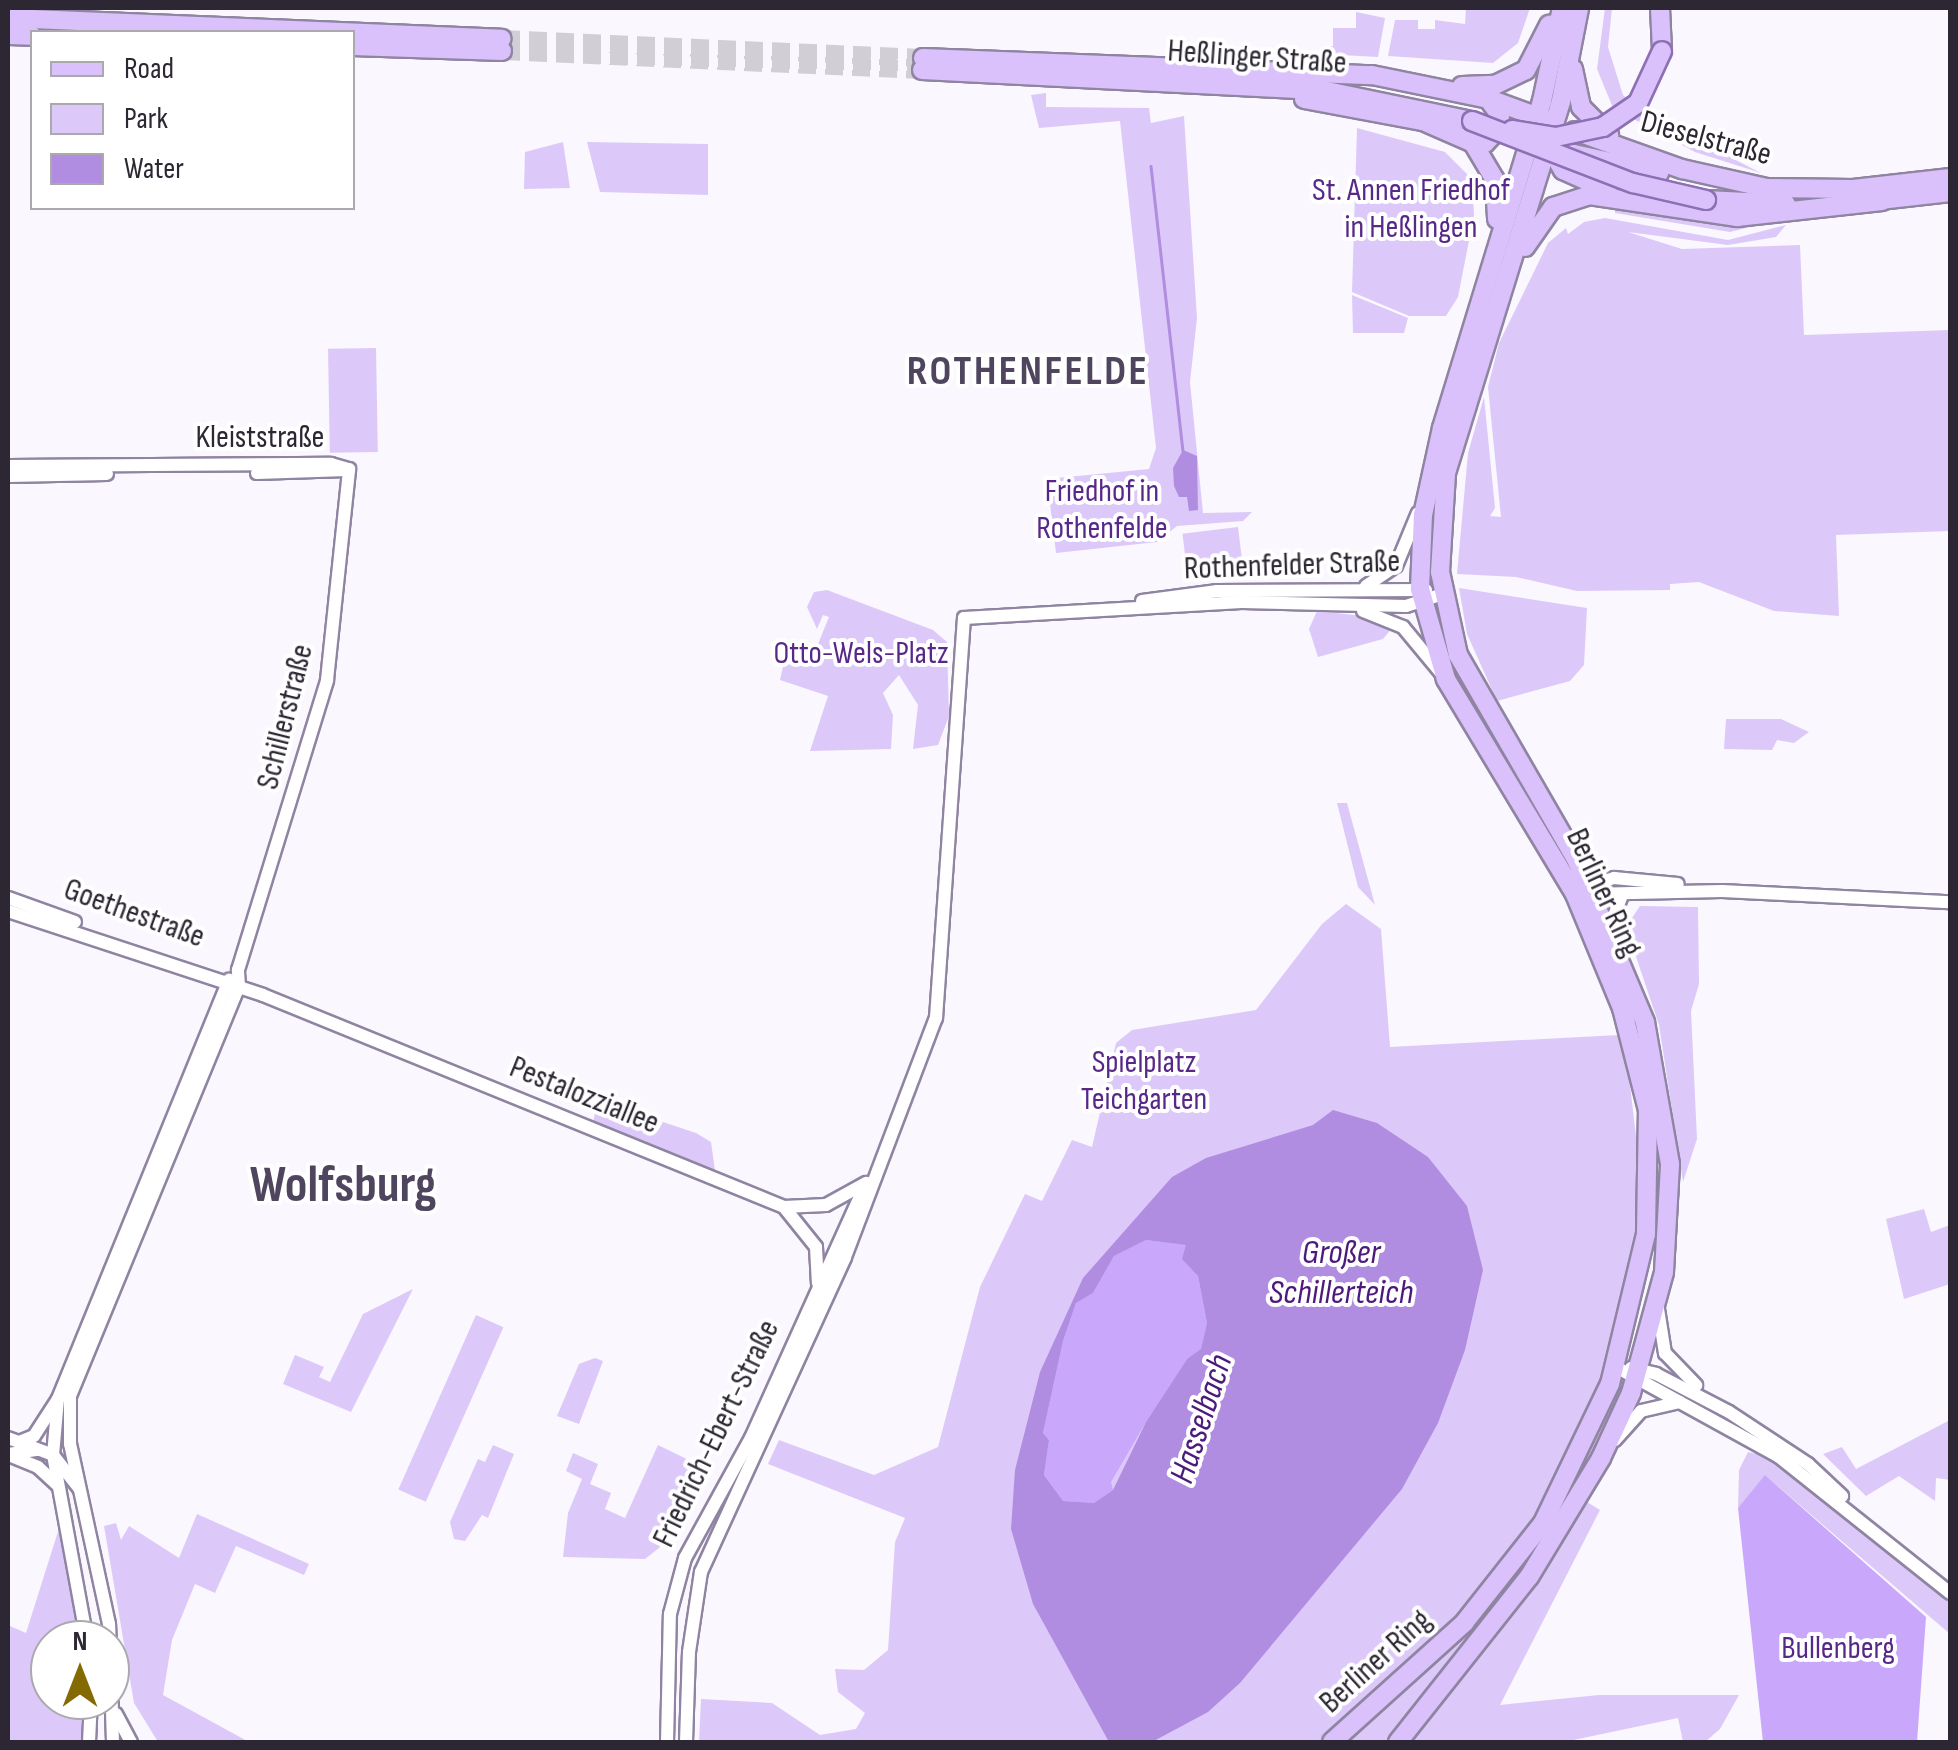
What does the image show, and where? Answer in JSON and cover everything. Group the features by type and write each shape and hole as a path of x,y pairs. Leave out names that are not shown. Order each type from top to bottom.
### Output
{"main road":[{"path":"1432,85 1495,85 1526,70 1544,42 1553,8"},
{"name":"Berliner Ring","path":"1332,1742 1433,1655 1509,1568 1576,1464 1616,1367 1646,1234 1648,1110 1622,1008 1585,890 1478,698 1442,594 1441,504 1540,149 1542,120 1566,8"},
{"name":"Berliner Ring","path":"1542,120 1572,48 1578,8"},
{"path":"1472,121 1556,137 1624,115 1658,68 1660,8"},
{"path":"8,18 228,30"},
{"path":"355,37 502,45 355,46"},
{"path":"1572,48 1576,92 1591,121 1656,161"},
{"name":"Heßlinger Straße","path":"1514,108 1432,85 1324,70 923,64 1351,93 1472,121 1577,164"},
{"path":"1271,86 1303,99 1423,121 1473,144 1484,143 1498,129 1500,116 1489,99"},
{"name":"Dieselstraße","path":"1514,108 1656,161 1743,184 1852,189 1950,178"},
{"path":"1476,370 1484,323 1540,149 1542,120"},
{"path":"1473,144 1495,180 1492,255"},
{"path":"1540,149 1600,157 1670,176 1743,184"},
{"path":"1540,149 1563,170 1626,197"},
{"name":"Berliner Ring","path":"1398,1742 1529,1577 1601,1458 1637,1374 1658,1301 1668,1218 1665,1114 1645,1022 1609,929 1446,678 1421,596 1428,487 1492,255 1540,149"},
{"path":"1587,182 1583,164 1600,157"},
{"name":"Dieselstraße","path":"1577,164 1674,194 1752,205 1882,200 1950,192"},
{"path":"1500,296 1530,234 1554,207 1589,195 1626,197 1738,217 1882,200"}],"street":[{"name":"Kleiststraße","path":"8,466 331,464 350,469"},
{"name":"Kleiststraße","path":"8,476 350,469"},
{"name":"Schillerstraße","path":"68,1422 77,1374 233,980 322,701 341,588 350,469"},
{"path":"1348,591 1390,573 1428,487"},
{"name":"Rothenfelder Straße","path":"1110,608 1218,591 1348,591 1421,596"},
{"name":"Rothenfelder Straße","path":"964,618 1242,602 1346,608 1442,594"},
{"path":"1346,608 1395,621 1446,678"},
{"name":"Friedrich-Ebert-Straße","path":"686,1742 701,1572 764,1444 920,1071 940,996 964,618"},
{"path":"1585,890 1614,878 1722,891 1950,902"},
{"path":"1585,890 1622,895 1722,891"},
{"path":"1609,929 1622,895"},
{"name":"Goethestraße","path":"8,898 233,980 363,1036"},
{"name":"Goethestraße","path":"8,911 233,980"},
{"name":"Schillerstraße","path":"13,1440 34,1436 58,1399 233,980"},
{"name":"Pestalozziallee","path":"363,1036 784,1207"},
{"name":"Friedrich-Ebert-Straße","path":"667,1742 670,1614 685,1558 751,1438 866,1183 879,1167"},
{"path":"784,1207 826,1205 866,1183"},
{"path":"784,1207 816,1247 817,1289"},
{"path":"1658,1301 1665,1353 1729,1412 1808,1464 1855,1515"},
{"path":"1616,1367 1729,1412"},
{"path":"1637,1374 1748,1436 1855,1515 1950,1593"},
{"name":"Schillerstraße","path":"58,1399 48,1449 84,1620"},
{"path":"1601,1458 1641,1411 1688,1402"},
{"path":"8,1454 48,1449 68,1422"},
{"path":"68,1422 108,1620"},
{"path":"13,1440 48,1449 84,1494"},
{"path":"8,1454 38,1467 58,1486"},
{"path":"119,1720 131,1742"}],"green space":[{"path":"1466,8 1530,8 1518,43 1493,63 1388,56 1395,20 1418,20 1418,29 1435,29 1435,20 1465,24"},
{"path":"1605,8 1612,8 1608,47 1623,95 1646,114 1761,173 1695,152 1613,108 1597,69"},
{"path":"1356,12 1385,18 1378,57 1322,54 1323,46 1333,46 1333,28 1356,28"},
{"name":"Friedhof in Rothenfelde","path":"1046,93 1046,107 1149,108 1151,123 1184,116 1197,318 1190,382 1203,513 1252,512 1243,521 1177,526 1157,542 1056,553 1047,479 1149,469 1156,448 1120,121 1039,128 1031,95"},
{"name":"St. Annen Friedhof in Heßlingen","path":"1357,128 1445,152 1472,179 1474,215 1458,297 1446,316 1409,316 1352,292"},
{"path":"563,142 570,188 524,189 525,152"},
{"path":"587,142 708,144 708,195 600,192"},
{"path":"1615,201 1790,217 1730,232 1615,213"},
{"path":"1605,218 1728,240 1786,225 1776,237 1728,245 1628,232 1682,249 1800,245 1804,335 1950,330 1950,531 1836,535 1839,616 1774,611 1699,582 1670,584 1670,590 1577,591 1516,577 1457,574 1468,453 1484,397 1495,508 1490,516 1501,517 1488,387 1499,343 1548,243 1566,228 1568,234 1584,222"},
{"path":"1352,295 1408,318 1404,333 1353,333"},
{"path":"376,348 378,452 330,453 328,349"},
{"path":"1238,527 1243,569 1188,576 1182,534"},
{"path":"1459,588 1587,608 1584,665 1570,681 1497,701 1467,634"},
{"name":"Otto-Wels-Platz","path":"827,590 933,630 947,642 949,716 938,745 913,749 918,705 899,675 883,693 893,715 891,749 810,751 828,696 780,680 787,648 803,652 818,644 829,617 823,615 817,629 807,607 814,592"},
{"path":"1317,611 1373,617 1393,627 1383,639 1318,657 1309,629"},
{"path":"1726,719 1781,719 1809,732 1794,743 1777,740 1772,750 1724,749"},
{"path":"1337,803 1347,803 1375,905 1358,887"},
{"name":"Spielplatz Teichgarten","path":"1346,904 1381,929 1390,1047 1619,1035 1627,1059 1643,1197 1639,1255 1605,1384 1544,1505 1498,1572 1449,1627 1318,1742 699,1742 701,1699 772,1703 820,1735 856,1729 865,1713 838,1692 835,1669 864,1670 888,1650 895,1542 905,1518 768,1464 779,1440 874,1475 938,1447 980,1287 1025,1194 1042,1201 1072,1140 1092,1147 1116,1043 1132,1030 1256,1010 1322,924"},
{"path":"1640,906 1698,907 1699,984 1691,1011 1697,1139 1683,1182 1659,1025 1626,927"},
{"path":"596,1108 658,1131 663,1122 696,1133 711,1142 715,1171 593,1123"},
{"path":"1924,1209 1931,1232 1950,1225 1950,1284 1904,1299 1886,1219"},
{"path":"1146,1240 1187,1245 1183,1258 1198,1276 1207,1323 1201,1350 1187,1359 1146,1422 1111,1482 1113,1490 1094,1503 1063,1501 1044,1475 1049,1440 1043,1433 1063,1341 1076,1303 1093,1293 1114,1256"},
{"path":"413,1289 351,1412 283,1384 295,1355 324,1367 319,1377 330,1382 363,1314"},
{"path":"476,1315 503,1327 426,1502 398,1489"},
{"path":"595,1358 603,1361 579,1424 557,1416 579,1364"},
{"path":"1613,1391 1623,1395 1534,1560 1391,1742 1340,1742 1406,1688 1513,1571"},
{"path":"1950,1420 1950,1480 1936,1478 1935,1501 1899,1476 1866,1496 1823,1454 1842,1447 1856,1469"},
{"path":"493,1445 514,1454 488,1518 482,1515 465,1541 454,1539 450,1522 478,1459 485,1462"},
{"path":"658,1445 703,1467 659,1548 645,1559 563,1557 568,1513 582,1479 566,1471 573,1453 598,1464 590,1484 611,1493 605,1509 625,1518"},
{"path":"1748,1452 1773,1458 1950,1600 1950,1634 1766,1476 1738,1508 1739,1470"},
{"name":"Bullenberg","path":"1765,1475 1926,1617 1917,1742 1763,1742 1738,1508"},
{"path":"1587,1502 1600,1510 1500,1705 1599,1695 1739,1695 1720,1729 1705,1742 1683,1742 1678,1718 1564,1742 1405,1742 1503,1626"},
{"path":"197,1514 309,1564 304,1575 236,1546 215,1593 195,1584 172,1640 163,1695 249,1742 158,1742 134,1703 130,1620 120,1620 104,1526 116,1523 121,1540 129,1526 179,1558"},
{"path":"61,1522 78,1620 30,1620"},
{"path":"30,1620 30,1720 84,1720 83,1742 8,1742 8,1633 10,1626 26,1633"}],"water":[{"path":"1183,450 1197,456 1198,510 1189,511 1187,497 1179,497 1174,486 1173,468"},
{"name":"Großer Schillerteich","path":"1333,1110 1377,1123 1428,1157 1467,1206 1483,1270 1465,1350 1438,1423 1402,1489 1240,1683 1208,1712 1152,1742 1109,1742 1033,1604 1011,1529 1015,1470 1040,1372 1083,1278 1172,1177 1206,1158 1313,1125","holes":["1146,1240 1186,1245 1182,1259 1198,1276 1207,1323 1201,1349 1187,1359 1146,1422 1113,1490 1094,1503 1063,1501 1044,1475 1049,1440 1043,1433 1063,1341 1076,1303 1093,1293 1114,1256"]}],"waterway":[{"name":"Hasselbach","path":"1151,166 1183,450"}],"tunnel":[{"path":"502,39 923,58"},
{"path":"502,51 922,70"}],"district":[{"name":"ROTHENFELDE","path":"1028,372"},
{"name":"Wolfsburg","path":"343,1186"}]}
